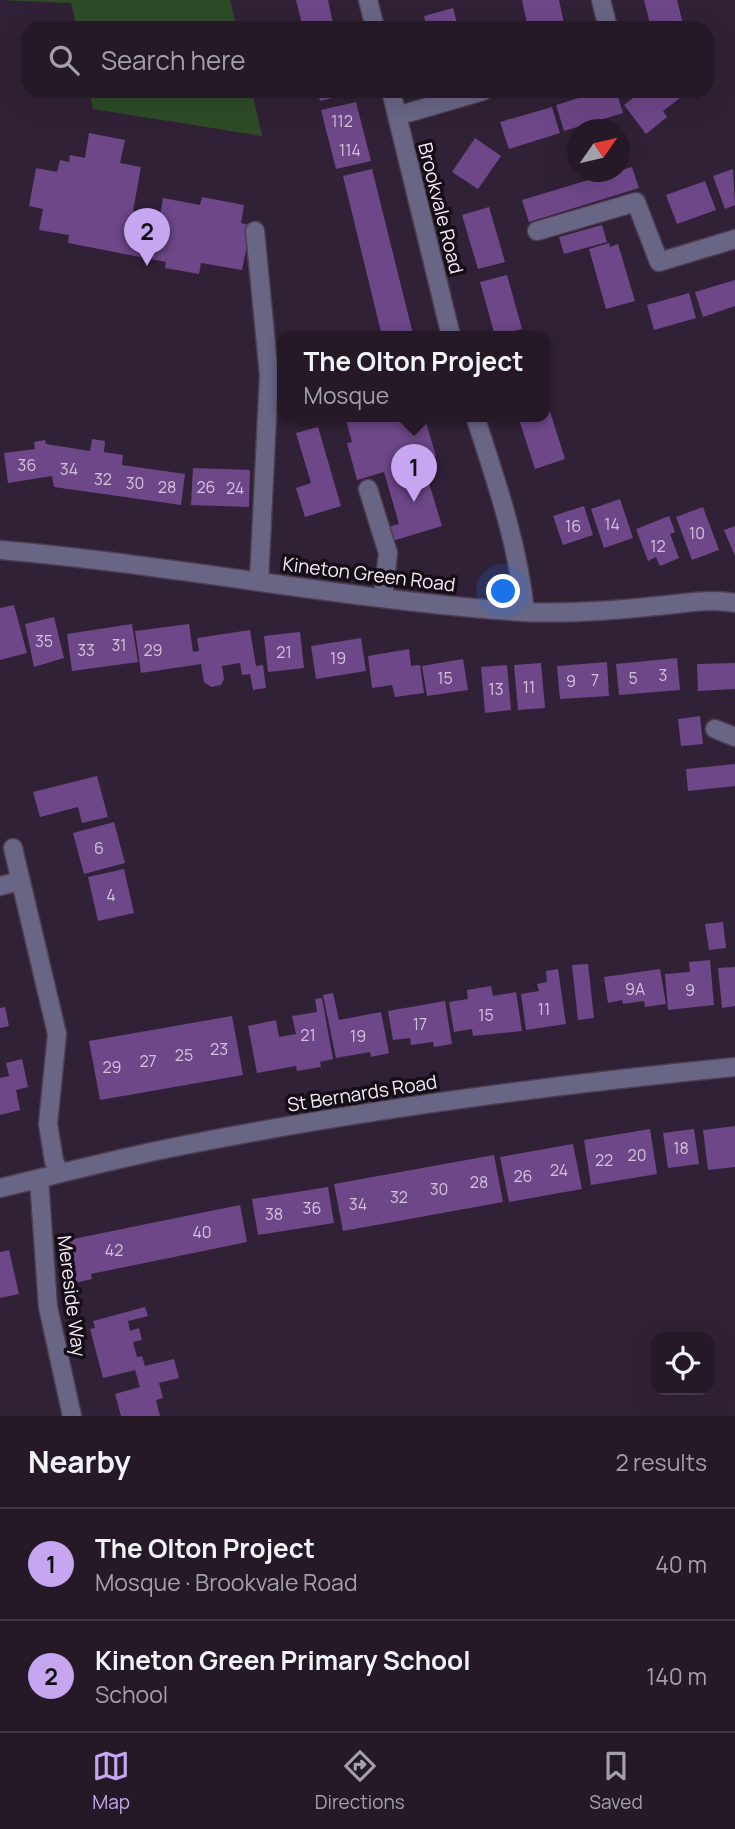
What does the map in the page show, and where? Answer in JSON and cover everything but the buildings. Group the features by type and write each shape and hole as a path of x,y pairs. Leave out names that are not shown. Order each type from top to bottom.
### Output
{"street":[{"path":"368,0 373,21"},
{"path":"601,0 606,21"},
{"name":"Brookvale Road","path":"393,98 451,331"},
{"path":"397,116 459,98"},
{"path":"537,231 636,202 659,261 735,239"},
{"path":"255,231 269,375 259,581"},
{"path":"477,422 507,515 522,579 525,612"},
{"path":"368,489 388,554 383,597"},
{"name":"Kineton Green Road","path":"0,550 63,555 383,597 525,612 591,612 704,602 735,603"},
{"path":"715,729 735,737"},
{"path":"13,848 57,1034 48,1124 54,1161 60,1173"},
{"path":"0,886 20,881"},
{"name":"St Bernards Road","path":"0,1188 183,1145 340,1117 481,1095 735,1067"},
{"name":"Mereside Way","path":"39,1179 48,1307 72,1416"}],"green space":[{"path":"0,0 230,0 235,21 75,21 71,3"},
{"path":"91,98 254,98 262,136 93,109"}],"place":[{"name":"Kineton Green Primary School","path":"147,266"},
{"name":"The Olton Project","path":"414,502"}]}
